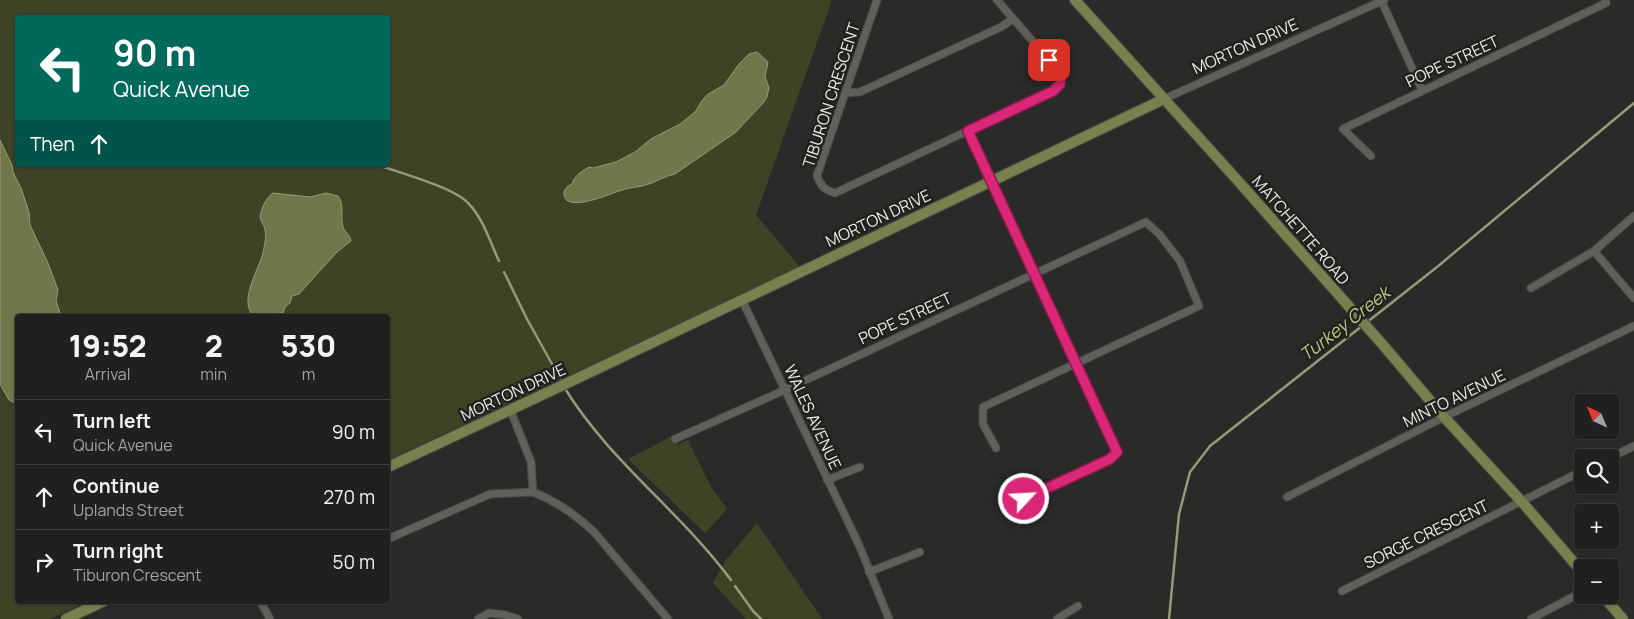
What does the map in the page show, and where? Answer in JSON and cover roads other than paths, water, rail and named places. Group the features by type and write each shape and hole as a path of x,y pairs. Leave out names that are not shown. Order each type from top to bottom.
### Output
{"street":[{"name":"TIBURON CRESCENT","path":"877,0 817,175 820,184 827,191 835,193 1053,91 1060,84 1061,74 997,0"},
{"name":"MATCHETTE ROAD","path":"1075,0 1346,303 1444,417 1522,502 1574,563"},
{"path":"1382,0 1422,90"},
{"name":"MORTON DRIVE","path":"390,466 1164,99 1382,0"},
{"name":"POPE STREET","path":"1371,156 1343,129 1606,3 1605,0"},
{"path":"845,93 860,92 1001,27 1013,18"},
{"path":"968,131 1117,452 1110,459 1007,507"},
{"path":"1532,288 1594,251 1634,216"},
{"name":"POPE STREET","path":"675,439 785,390 1146,222 1180,261 1199,306 1076,362"},
{"path":"1594,251 1634,298"},
{"name":"WALES AVENUE","path":"742,300 827,480 860,545 889,619"},
{"name":"MINTO AVENUE","path":"1287,497 1444,417 1634,326"},
{"path":"996,448 983,424 983,406 1076,362"},
{"path":"510,409 531,462 533,492"},
{"path":"1619,454 1634,446"},
{"path":"827,480 860,467"},
{"name":"SORGE CRESCENT","path":"1342,591 1574,475"},
{"path":"390,539 490,494 533,492 549,498 582,520 668,619"},
{"path":"869,572 920,552"},
{"path":"1531,619 1574,596"},
{"path":"66,619 98,604"},
{"path":"262,604 270,619"},
{"path":"1610,604 1623,619"},
{"path":"1057,619 1078,606"},
{"path":"478,619 489,614 506,615 518,619"}],"waterway":[{"name":"Turkey Creek","path":"1366,323 1437,267 1634,103"},
{"path":"384,167 439,186 461,197 478,216 499,261"},
{"path":"504,272 527,319 562,382"},
{"name":"Turkey Creek","path":"1169,619 1179,514 1190,472 1210,446 1362,326"},
{"path":"564,387 602,439 690,531 731,580"},
{"path":"735,586 761,619"}]}
